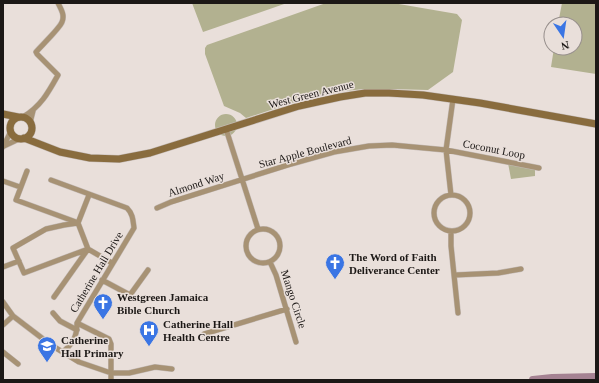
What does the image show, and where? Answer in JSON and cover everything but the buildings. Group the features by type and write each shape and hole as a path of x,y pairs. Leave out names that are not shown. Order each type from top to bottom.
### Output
{"street":[{"path":"4,146 11,129 12,121 33,111 43,101 58,74 36,54 36,52 62,22 62,9 58,3"},
{"name":"West Green Avenue","path":"22,138 60,152 82,156 119,159 150,153 299,106 365,93 389,92 453,99 596,124"},
{"path":"451,195 446,150 453,99"},
{"path":"4,146 30,134 33,111"},
{"path":"3,114 27,119 38,143"},
{"path":"3,114 15,136 22,138"},
{"path":"226,129 258,229"},
{"name":"Star Apple Boulevard","path":"243,180 291,164 328,154 369,146 392,145 446,150"},
{"name":"Coconut Loop","path":"446,150 539,168"},
{"path":"27,171 16,200 78,223"},
{"path":"3,180 20,187"},
{"name":"Catherine Hall Drive","path":"51,180 127,208 133,219 134,228 77,323 77,330 73,343 63,352"},
{"name":"Almond Way","path":"157,208 171,202 243,180"},
{"path":"89,194 78,223 88,249 112,263"},
{"path":"457,195 463,198 469,206 469,219 465,226 458,230 451,231 441,227 437,223 434,212 438,202 446,196 457,195"},
{"path":"78,223 64,224 46,229 13,248 24,273 88,249"},
{"path":"258,229 270,230 274,232 280,242 281,248 279,254 270,262 263,264 256,262 250,258 246,252 247,240 251,233 258,229"},
{"path":"451,231 451,246 458,313"},
{"path":"54,297 88,249"},
{"path":"3,267 19,261"},
{"name":"Mango Circle","path":"270,262 276,275 296,342"},
{"path":"102,280 130,295 148,270"},
{"path":"455,275 498,273 520,270"},
{"path":"3,302 13,316 51,345 79,362 111,373 129,373 155,367 172,368"},
{"path":"204,334 287,309"},
{"path":"53,313 60,321 77,330"},
{"path":"3,325 13,316"},
{"path":"77,323 109,339 111,344 111,380"},
{"path":"3,352 18,364"}],"green space":[{"path":"192,3 287,3 203,32"},
{"path":"326,3 393,3 457,14 462,20 453,72 428,90 364,89 345,91 292,103 246,118 240,113 224,106 205,54 205,48 207,45"},
{"path":"562,3 596,3 596,74 551,67 553,56 583,56 583,16 560,16"},
{"path":"226,114 234,117 237,125 234,133 226,136 218,133 215,125 218,117"},
{"path":"508,163 535,169 535,176 511,179"}],"waterway":[{"path":"533,380 596,377"}],"place":[{"name":"The Word of Faith Deliverance Center","path":"335,280"},
{"name":"Westgreen Jamaica Bible Church","path":"103,320"},
{"name":"Catherine Hall Health Centre","path":"149,347"},
{"name":"Catherine Hall Primary","path":"47,363"}]}
